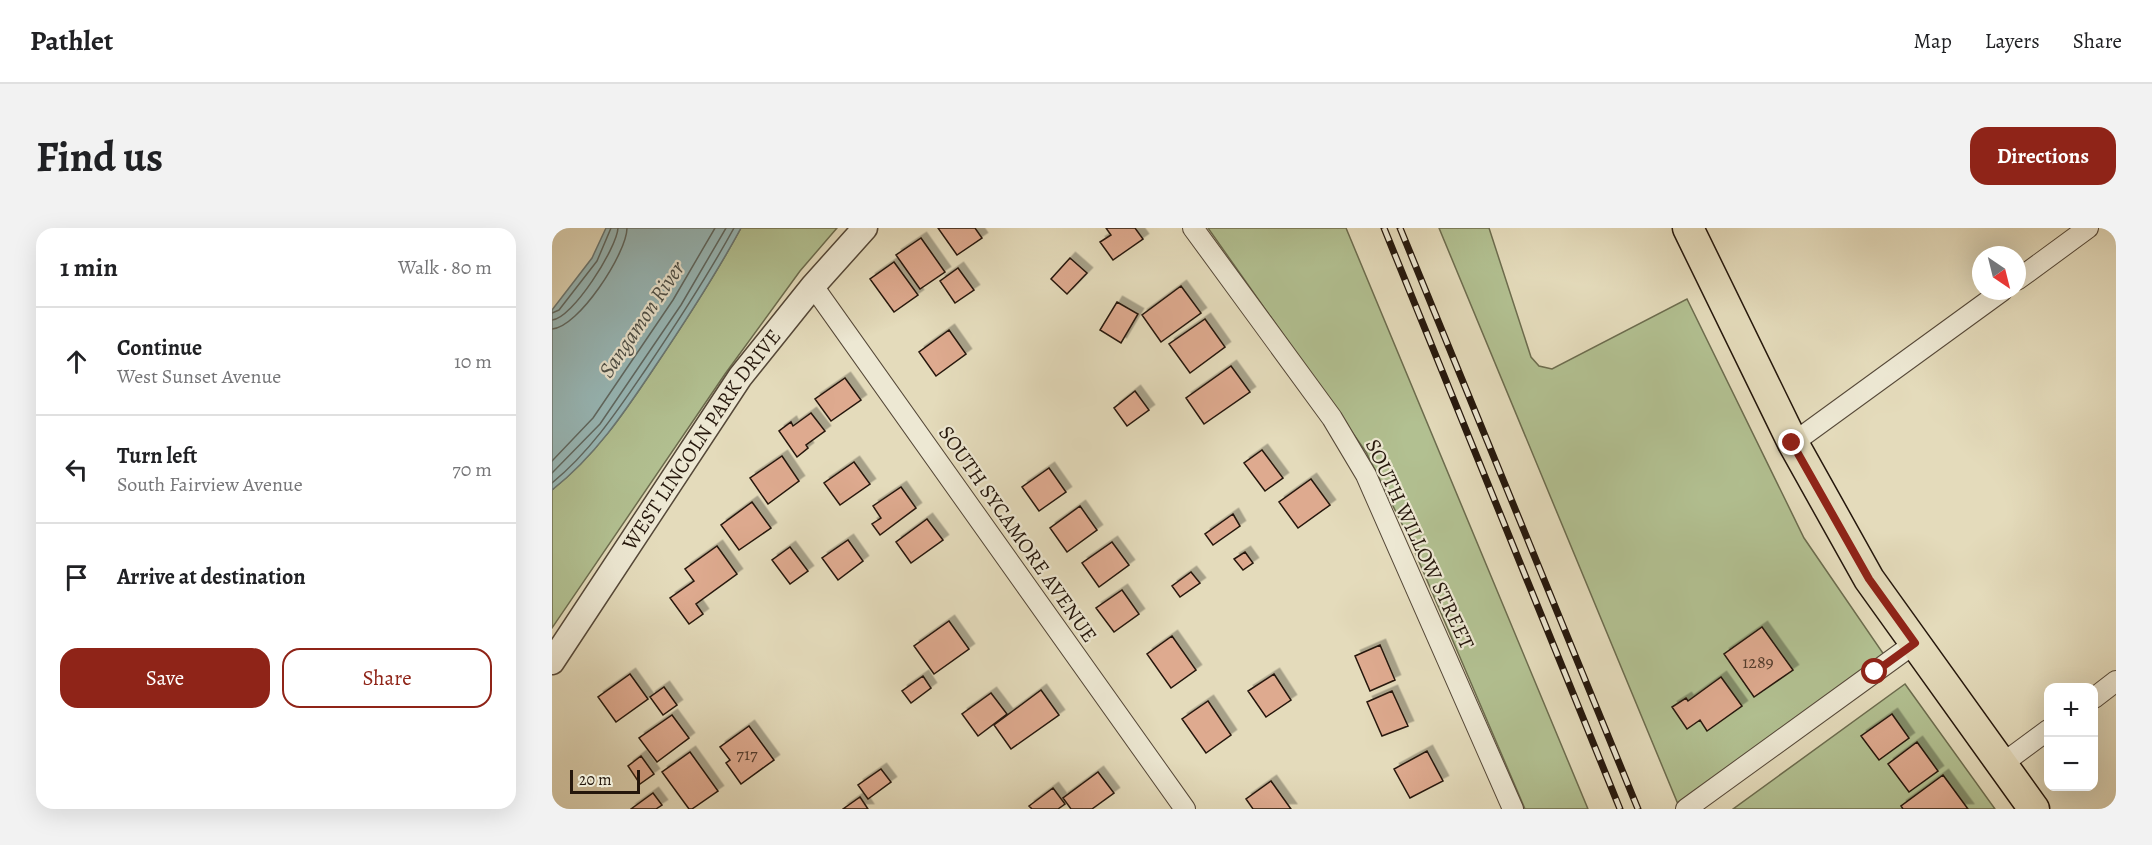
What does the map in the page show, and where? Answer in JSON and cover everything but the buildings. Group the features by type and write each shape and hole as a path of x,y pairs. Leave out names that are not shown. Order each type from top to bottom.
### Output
{"main road":[{"path":"1688,228 1792,443 1869,579 2034,809"}],"street":[{"name":"WEST LINCOLN PARK DRIVE","path":"552,662 740,377 813,286 865,228"},
{"name":"SOUTH WILLOW STREET","path":"1193,228 1332,418 1366,475 1513,809"},
{"path":"2026,273 2088,228"},
{"name":"SOUTH SYCAMORE AVENUE","path":"813,286 1185,809"},
{"path":"1792,443 1990,300"},
{"path":"1686,809 1915,643"},
{"path":"2098,695 2116,681"},
{"path":"2002,764 2044,734"}],"green space":[{"path":"741,228 837,228 800,271 725,374 552,628 552,490 582,463 620,417 688,316"},
{"path":"1208,228 1346,228 1588,809 1525,809 1408,536 1366,452"},
{"path":"1439,228 1489,228 1531,357 1539,366 1552,369 1687,299 1804,538 1889,662 1680,809"},
{"path":"1905,684 1995,809 1733,809"}],"water":[{"name":"Sangamon River","path":"606,228 741,228 688,316 620,417 582,463 552,490 552,310 592,258"}],"railway":[{"path":"1384,228 1620,809"},
{"path":"1400,228 1638,809"}],"route":[{"path":"1792,443 1869,579 1915,643 1875,672"}]}
